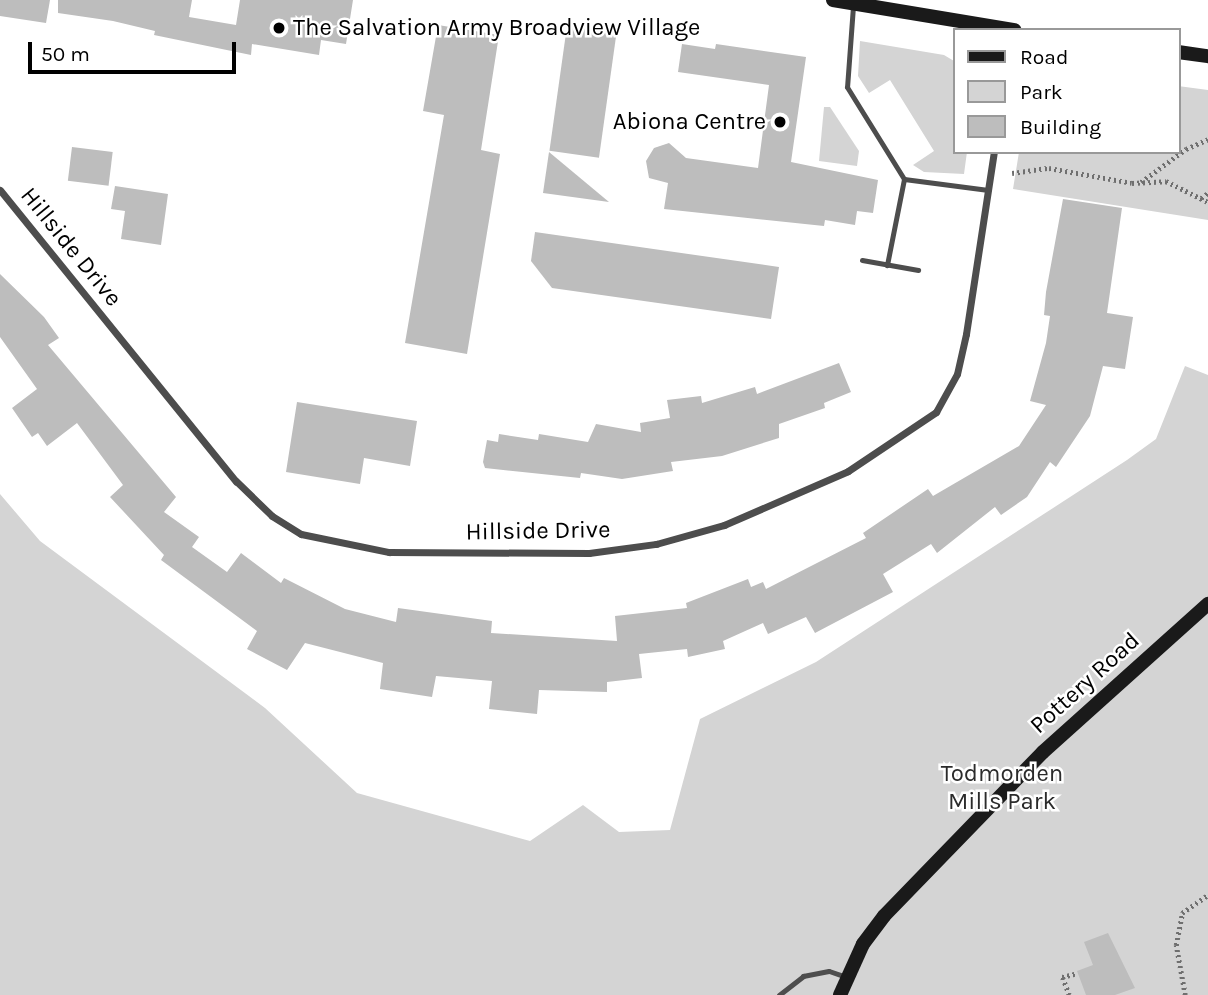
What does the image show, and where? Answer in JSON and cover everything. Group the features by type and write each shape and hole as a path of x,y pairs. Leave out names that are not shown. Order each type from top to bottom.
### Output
{"street":[{"path":"834,0 1001,28"},
{"path":"1180,52 1208,56"},
{"name":"Hillside Drive","path":"0,190 236,481 272,516 302,534 388,552 589,553 656,544 724,526 848,471 936,412 957,374 966,334 994,154"},
{"name":"Pottery Road","path":"840,995 846,977 884,916 1081,716 1208,604"}],"lane":[{"path":"854,3 847,87 904,179 887,264"},
{"path":"904,179 988,190"},
{"path":"862,261 918,270"},
{"path":"779,995 803,976 829,971 846,977"}],"path":[{"path":"1180,153 1208,139"},
{"path":"1141,182 1179,154"},
{"path":"1012,173 1049,168 1141,182 1166,181 1208,202"},
{"path":"1200,198 1208,193"},
{"path":"1185,995 1176,945 1182,913 1208,895"},
{"path":"1069,995 1062,977 1078,972"}],"green space":[{"path":"860,41 944,55 953,60 953,154 967,154 964,174 924,172 913,165 934,151 890,80 869,93 858,76"},
{"path":"1180,86 1208,90 1208,220 1013,189 1019,154 1180,154"},
{"path":"824,107 830,107 859,151 857,166 819,161"},
{"name":"Todmorden Mills Park","path":"1185,366 1208,375 1208,995 0,995 0,494 40,541 265,708 357,793 530,841 583,805 619,832 670,830 700,719 816,662 1156,439"}],"building":[{"path":"0,0 50,0 46,23 0,16"},
{"path":"58,0 192,0 189,17 236,25 240,0 353,0 346,44 321,40 319,55 252,44 251,55 154,35 155,31 113,21 58,13"},
{"path":"438,25 499,35 481,150 500,154 467,354 405,343 444,115 423,111"},
{"path":"567,26 617,33 599,158 549,151"},
{"path":"682,44 715,49 716,44 806,57 791,162 878,180 873,213 857,211 855,225 825,220 824,226 664,209 668,183 649,178 646,161 654,148 669,143 686,158 758,168 769,85 678,72"},
{"path":"72,147 113,152 109,186 68,181"},
{"path":"549,152 609,202 543,193"},
{"path":"115,186 168,194 161,245 121,239 125,211 111,209"},
{"path":"1063,199 1122,208 1107,313 1133,317 1125,369 1103,366 1090,416 1056,467 1050,462 1027,497 1001,515 995,507 937,553 931,544 883,574 893,592 815,633 806,617 768,634 763,623 723,641 725,649 688,657 687,649 639,654 642,678 607,682 607,692 539,690 537,714 489,709 492,681 436,676 432,697 380,689 383,663 305,643 287,670 247,649 257,631 161,560 164,555 110,497 123,485 77,423 47,446 38,433 32,437 12,408 37,389 0,337 0,274 44,317 59,338 48,345 176,497 164,512 199,537 192,547 227,572 241,553 281,583 284,578 345,609 396,622 398,608 492,621 491,633 617,641 615,616 687,608 686,603 748,579 751,587 763,582 766,589 866,538 863,533 928,489 933,496 1019,446 1046,405 1030,401 1046,343 1050,316 1044,315 1046,292"},
{"path":"535,232 779,267 771,319 552,288 531,261"},
{"path":"839,363 851,392 824,403 825,408 779,424 779,438 722,456 671,462 673,471 622,479 581,473 580,478 485,468 483,462 487,440 498,442 499,434 538,440 539,434 588,442 596,424 641,432 640,423 670,418 667,400 701,396 702,403 755,387 757,394"},
{"path":"297,402 417,421 410,466 364,458 360,484 286,472"},
{"path":"1108,933 1135,988 1115,995 1086,995 1077,971 1093,965 1084,942"}],"place":[{"name":"The Salvation Army Broadview Village","path":"279,28"},
{"name":"Abiona Centre","path":"780,122"}]}
